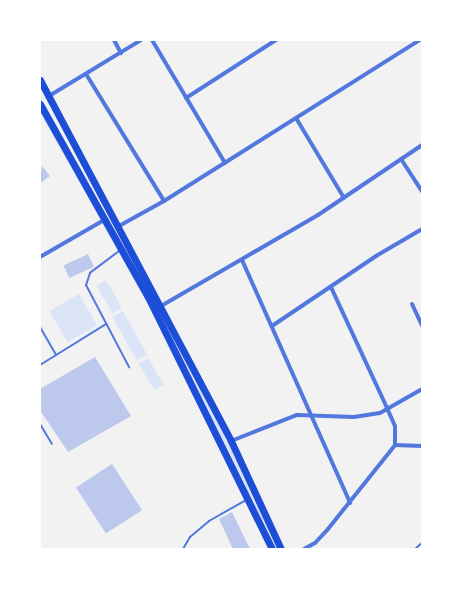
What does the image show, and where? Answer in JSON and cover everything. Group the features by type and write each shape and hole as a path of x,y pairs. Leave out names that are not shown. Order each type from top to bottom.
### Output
{"highway":[{"path":"40,80 119,226 231,441 281,549"},
{"path":"40,104 148,297 246,500 272,549"}],"street":[{"path":"114,40 121,53"},
{"path":"48,96 141,40"},
{"path":"152,40 225,163"},
{"path":"186,98 276,40"},
{"path":"119,226 164,201 420,40"},
{"path":"86,74 164,201"},
{"path":"296,118 344,198"},
{"path":"161,306 242,260 344,198 422,146"},
{"path":"401,159 422,191"},
{"path":"40,258 104,220"},
{"path":"272,326 331,286 422,229"},
{"path":"242,260 308,413 350,503"},
{"path":"304,549 315,543 350,503 394,445 394,426 388,410 331,286"},
{"path":"412,304 422,325"},
{"path":"231,441 308,413 354,417 388,410 422,389"},
{"path":"394,445 422,446"}],"lane":[{"path":"121,250 86,279 87,289 128,367"},
{"path":"40,365 106,324"},
{"path":"40,327 56,355"},
{"path":"40,424 52,444"},
{"path":"184,549 190,537 208,521 246,500"},
{"path":"414,549 422,543"}],"shaded area":[{"path":"40,96 189,362 281,549 273,549 165,335 40,113"},
{"path":"106,280 122,308 112,313 96,286"},
{"path":"79,294 97,325 68,342 50,311"},
{"path":"123,311 147,355 137,361 113,317"},
{"path":"148,358 164,385 155,390 139,364"}],"building":[{"path":"42,166 50,176 42,182 40,179"},
{"path":"88,254 94,267 69,278 64,265"},
{"path":"95,357 131,416 68,452 40,410 40,389"},
{"path":"112,464 142,510 106,534 76,487"},
{"path":"232,512 250,549 233,549 219,519"}]}
